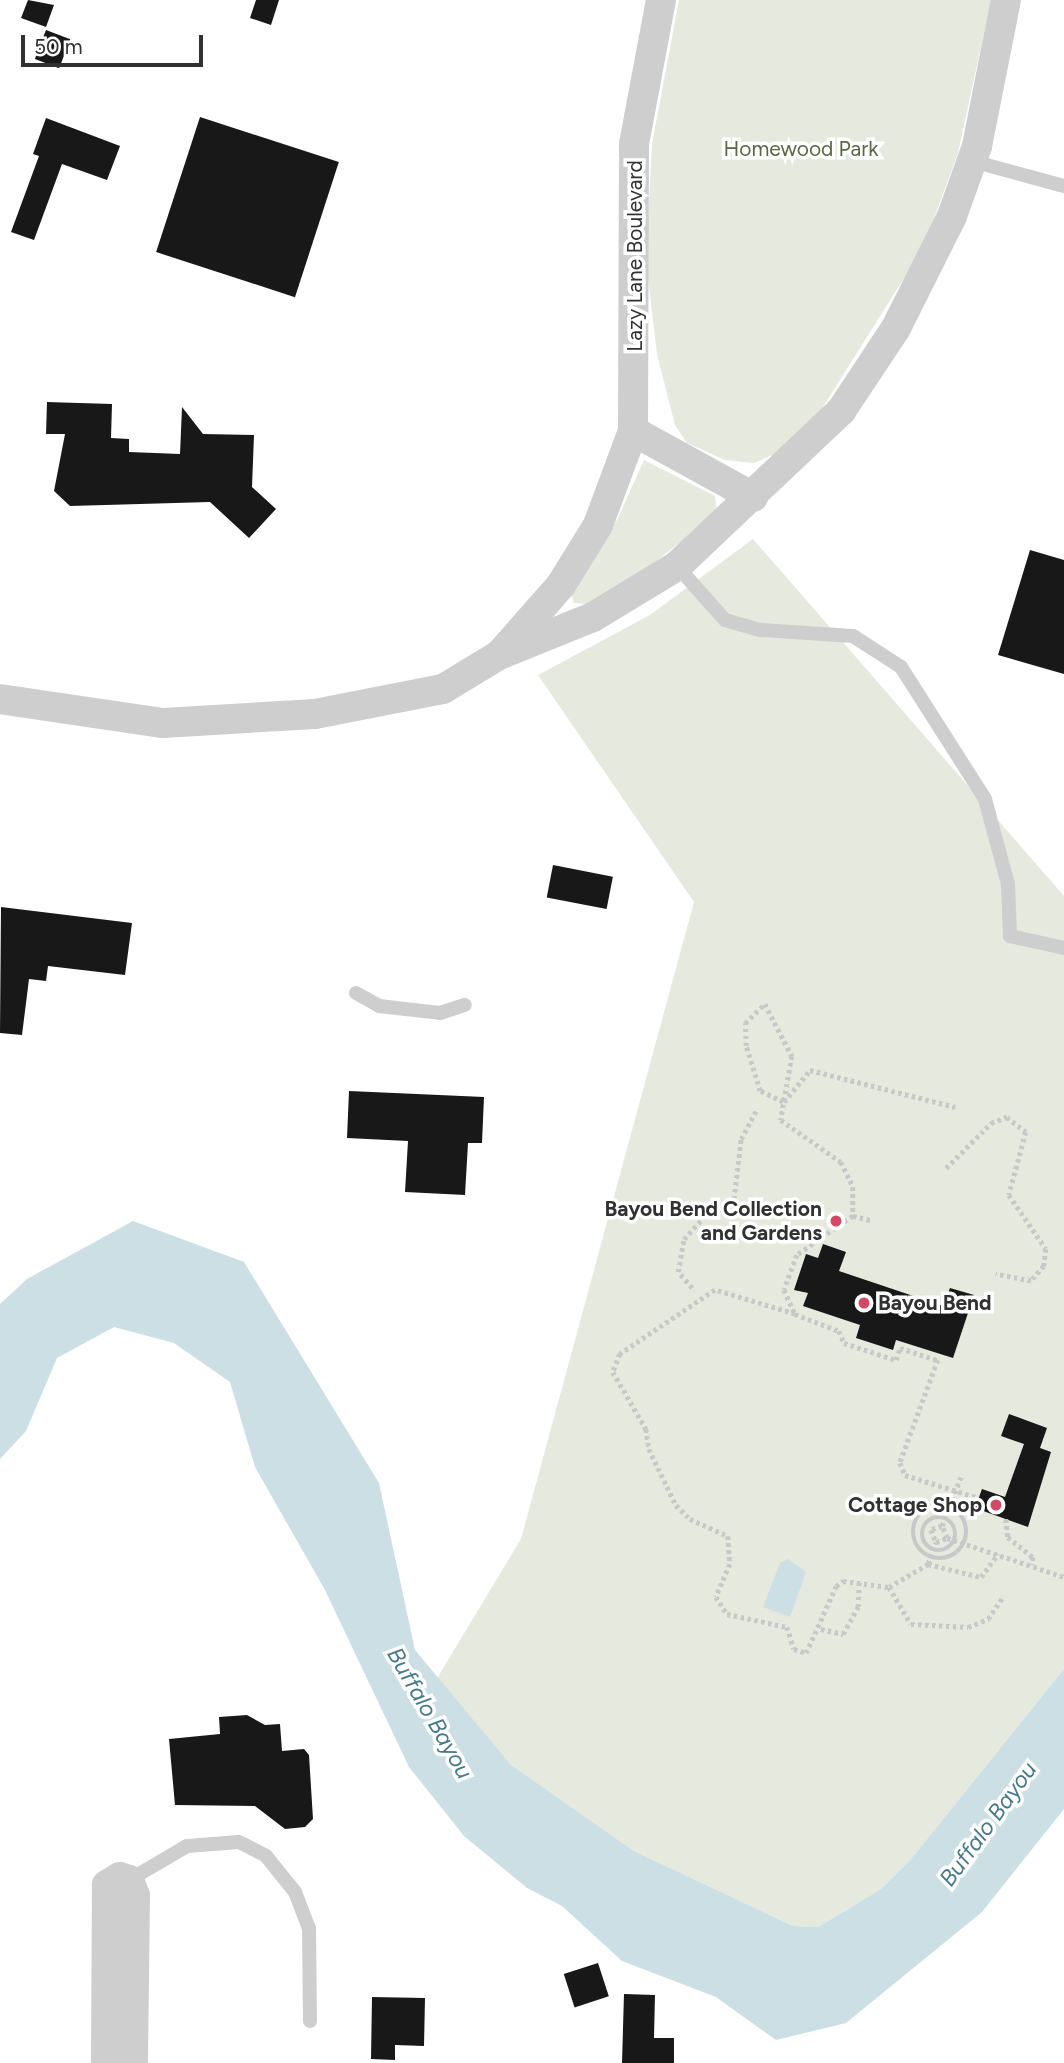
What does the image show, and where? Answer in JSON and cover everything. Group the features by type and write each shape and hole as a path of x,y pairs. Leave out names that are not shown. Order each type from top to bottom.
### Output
{"street":[{"name":"Lazy Lane Boulevard","path":"499,655 561,584 598,525 633,431 635,144 661,0"},
{"name":"Lazy Lane Boulevard","path":"0,699 149,722 243,722 443,689 499,655 593,617 677,566 841,411 882,350 925,275 972,161 1006,0"},
{"path":"633,431 752,498"},
{"path":"106,2063 120,2001 135,1896 129,1880"},
{"path":"120,2001 133,2063"}],"lane":[{"path":"972,161 1064,186"},
{"path":"677,566 725,620 761,630 853,636 901,667 985,799 1008,884 1010,936 1064,948"},
{"path":"356,993 379,1006 440,1013 465,1005"},
{"path":"129,1880 187,1846 239,1842 266,1856 295,1892 309,1928 310,2021"}],"path":[{"path":"783,1102 760,1091 747,1046 746,1023 765,1003 792,1056 794,1073 783,1102 781,1120 841,1162 853,1187 853,1216"},
{"path":"783,1102 810,1070 955,1107"},
{"path":"692,1288 678,1272 684,1239 713,1207 732,1213 741,1139 757,1109"},
{"path":"946,1168 991,1123 1007,1117 1026,1132 1009,1195 1046,1249 1044,1266 1031,1281 996,1274"},
{"path":"795,1314 784,1290 797,1255 853,1216 871,1220"},
{"path":"931,1530 936,1542 928,1564 890,1587 844,1581 827,1596 820,1629 806,1653 794,1649 787,1627 727,1614 716,1597 730,1564 728,1536 690,1519 676,1505 649,1449 646,1429 613,1372 620,1354 715,1290 795,1314 870,1352 896,1360 900,1348 938,1360 900,1463 905,1475 979,1498"},
{"path":"947,1538 942,1526 962,1475"},
{"path":"910,1524 925,1508 950,1504"},
{"path":"910,1524 914,1547 930,1557 951,1559 964,1543 968,1522 950,1504"},
{"path":"922,1528 932,1518 945,1517 955,1527 956,1540"},
{"path":"1006,1519 1008,1537 1033,1557 1032,1565"},
{"path":"910,1524 931,1530 942,1526"},
{"path":"922,1528 933,1551"},
{"path":"936,1542 947,1538 956,1540 1064,1577"},
{"path":"933,1551 956,1540"},
{"path":"928,1564 981,1577 998,1554"},
{"path":"820,1629 843,1634 858,1607 859,1582"},
{"path":"890,1587 911,1624 968,1628 988,1619 1002,1598"}],"green space":[{"name":"Homewood Park","path":"679,0 991,0 958,153 923,248 821,410 784,450 754,463 725,460 687,443 675,425 657,354 646,261 652,144"},
{"path":"644,460 715,496 717,514 642,572 588,604 574,603 571,593 617,520"},
{"name":"Bayou Bend Collection and Gardens","path":"753,539 1064,896 1064,1669 911,1859 881,1889 818,1927 793,1926 634,1851 510,1764 433,1685 521,1539 694,902 538,675 650,615"}],"water":[{"name":"Buffalo Bayou","path":"133,1221 244,1262 379,1483 415,1650 510,1764 634,1851 793,1926 818,1927 881,1889 911,1859 1064,1669 1064,1809 982,1912 846,2023 776,2040 716,1997 622,1961 562,1906 527,1888 464,1836 409,1767 325,1590 255,1467 230,1382 174,1343 114,1327 57,1358 26,1431 0,1459 0,1304 27,1279"},
{"path":"788,1559 806,1572 790,1617 763,1607 780,1563"}],"building":[{"path":"28,0 54,5 46,27 21,18"},
{"path":"256,0 279,0 271,25 250,18"},
{"path":"46,30 70,39 59,68 35,59"},
{"path":"200,117 339,162 295,297 156,252"},
{"path":"46,118 120,146 107,180 62,164 34,240 11,232 39,156 33,154"},
{"path":"47,402 112,404 111,438 129,439 129,452 180,454 182,407 203,434 254,435 252,487 276,509 249,538 210,502 70,506 54,491 65,434 46,434"},
{"path":"1030,550 1064,560 1064,674 998,655"},
{"path":"553,865 613,877 607,909 547,897"},
{"path":"1,907 132,923 125,975 48,966 46,981 29,979 22,1035 0,1033"},
{"path":"349,1091 484,1097 482,1143 468,1143 465,1195 405,1192 408,1141 347,1138"},
{"name":"Bayou Bend","path":"823,1244 846,1252 839,1271 943,1306 950,1288 974,1295 953,1358 896,1340 893,1350 856,1338 860,1325 803,1306 808,1293 794,1290 806,1254 818,1258"},
{"path":"1009,1414 1047,1428 1040,1448 1051,1452 1028,1527 975,1508 982,1489 1005,1497 1024,1444 1001,1436"},
{"path":"247,1715 265,1725 280,1724 282,1751 304,1749 309,1755 313,1819 305,1827 285,1829 255,1806 175,1805 169,1739 220,1734 219,1717"},
{"path":"598,1963 609,1996 575,2007 564,1974"},
{"path":"624,1994 655,1995 654,2038 674,2038 674,2063 622,2063"},
{"path":"372,1997 425,1998 424,2046 395,2045 395,2060 371,2059"}],"place":[{"name":"Bayou Bend Collection and Gardens","path":"836,1221"},
{"name":"Bayou Bend","path":"864,1303"},
{"name":"Cottage Shop","path":"996,1505"}]}
